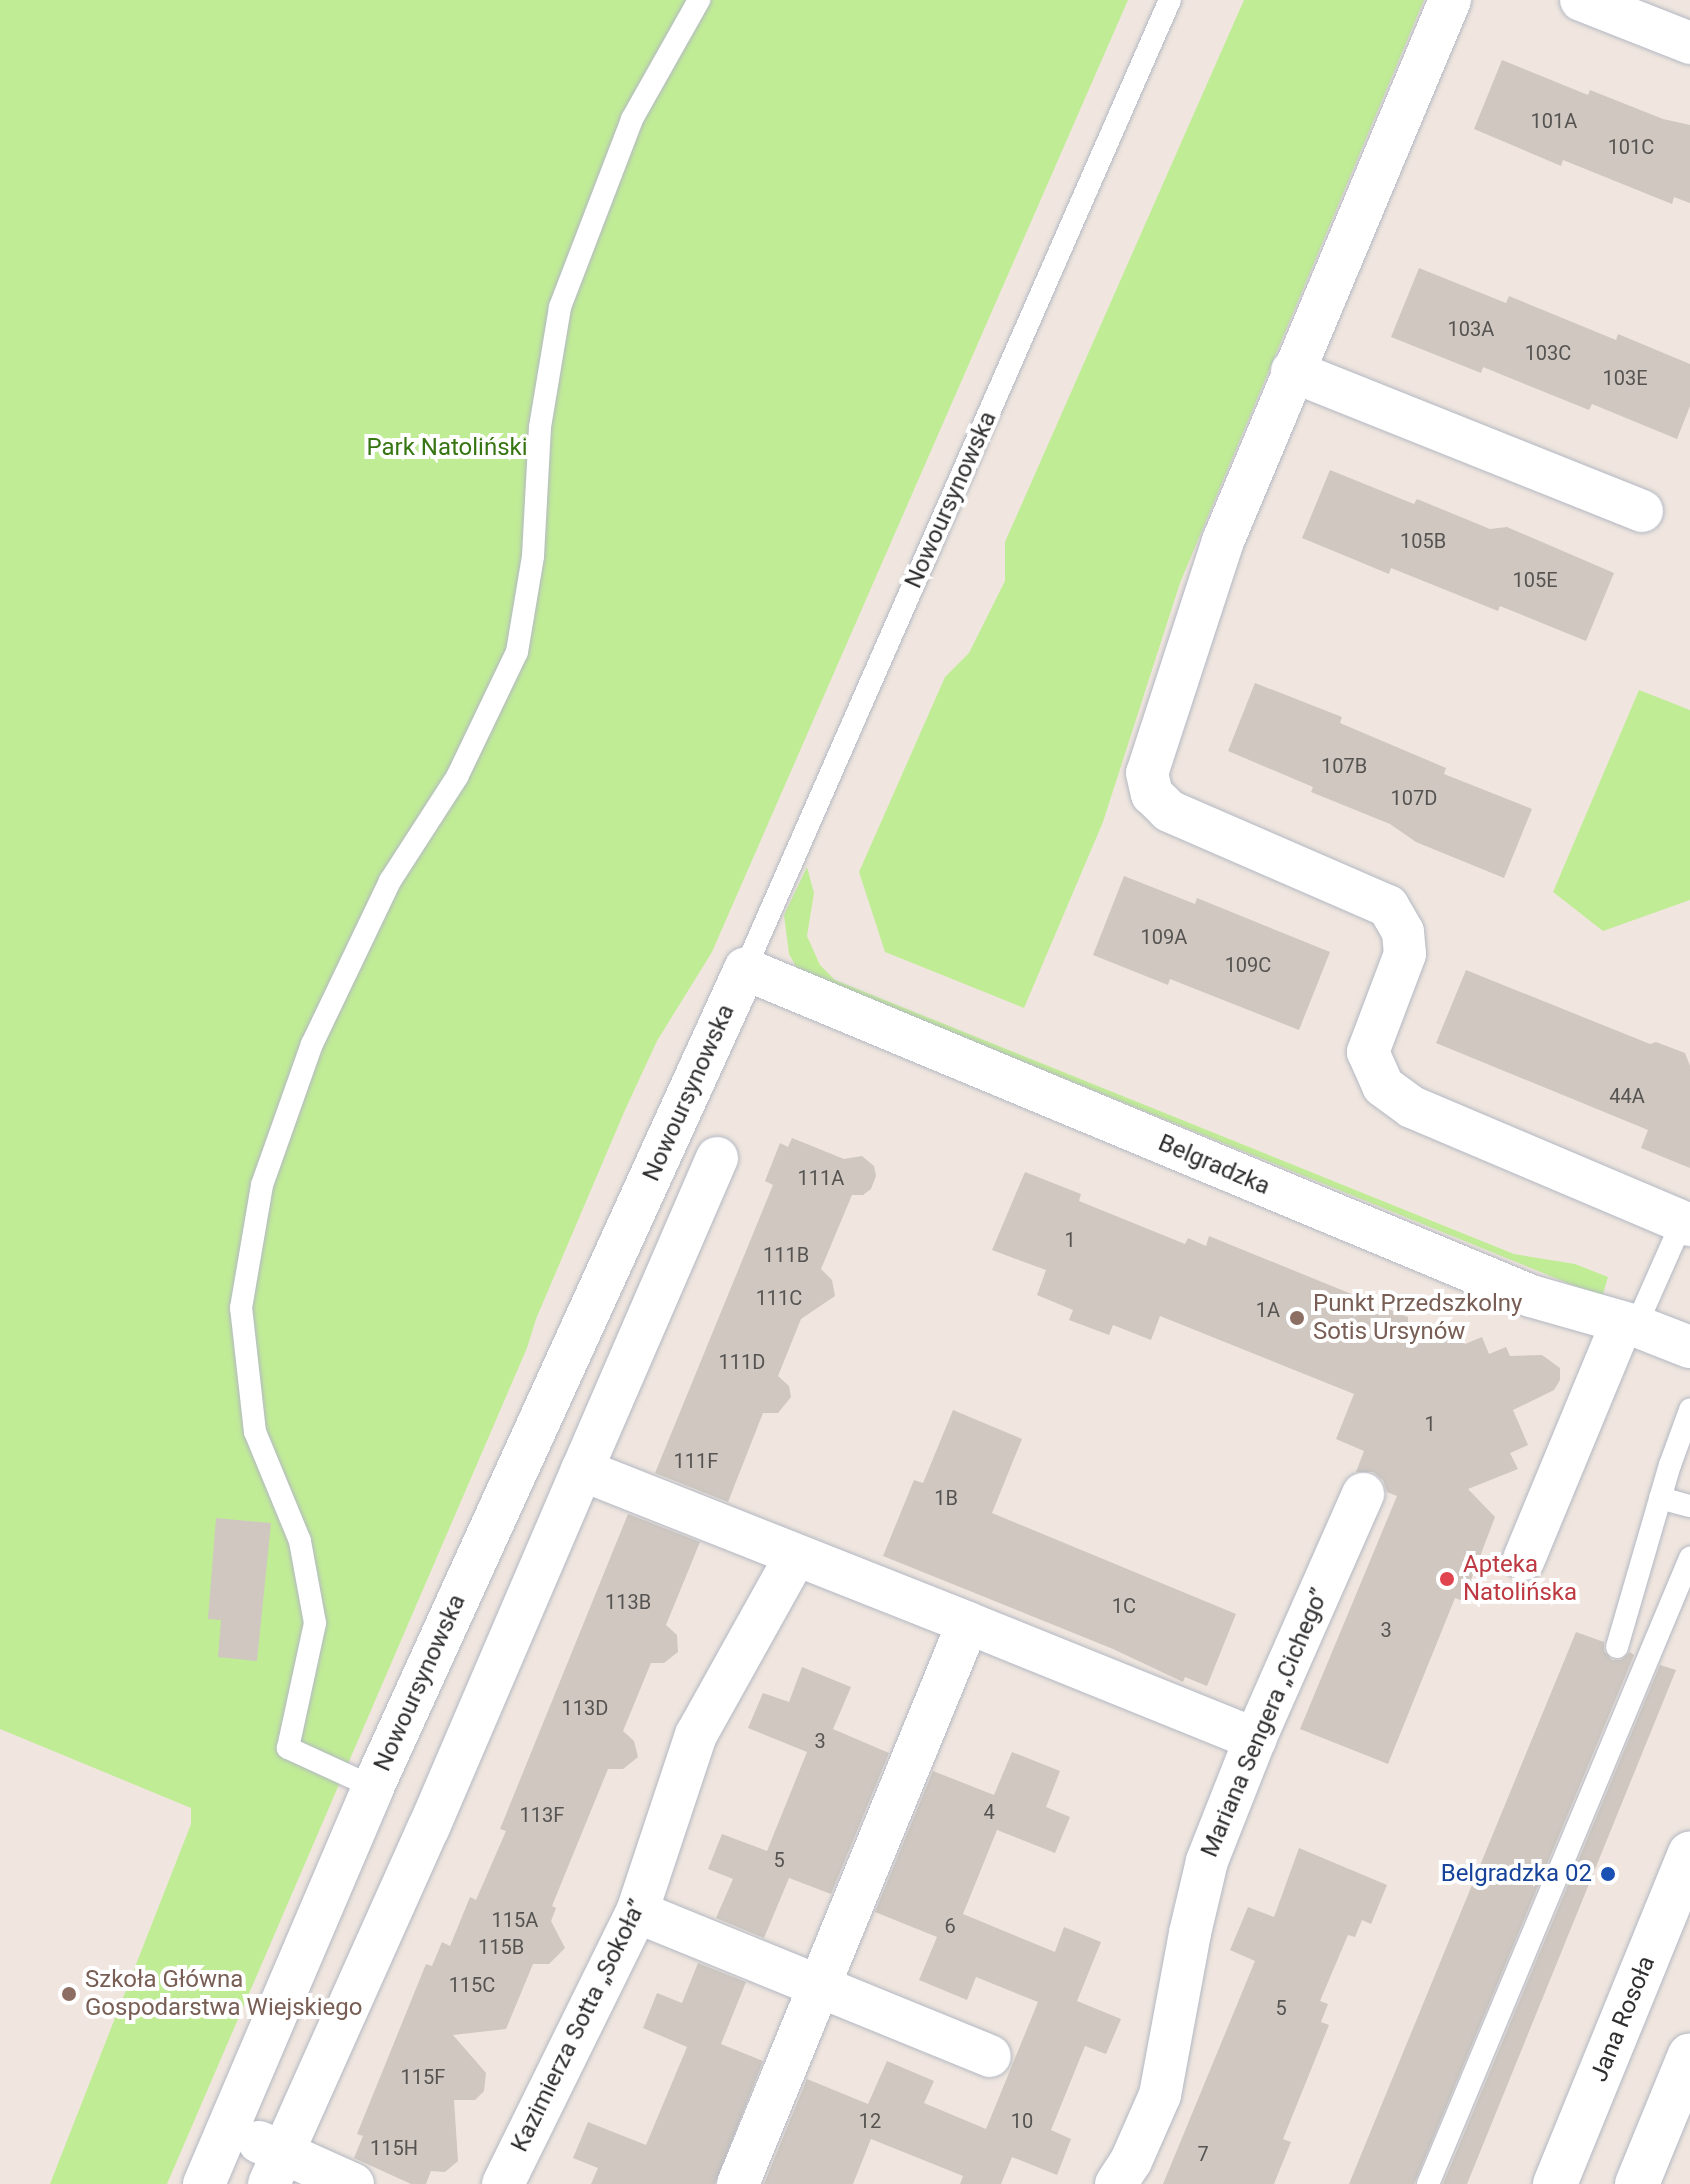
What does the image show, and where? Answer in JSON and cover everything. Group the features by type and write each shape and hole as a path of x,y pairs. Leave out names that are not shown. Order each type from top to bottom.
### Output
{"street":[{"path":"1450,0 1223,541 1147,773 1152,794 1169,811 1388,906 1403,932 1405,954 1368,1052 1383,1086 1412,1107 1686,1224"},
{"path":"1581,0 1690,43"},
{"path":"1292,371 1642,511"},
{"name":"Belgradzka","path":"745,969 1531,1296 1629,1324 1689,1347"},
{"name":"Nowoursynowska","path":"204,2184 373,1787 745,969"},
{"path":"276,2169 429,1827 717,1158"},
{"path":"1524,1559 1629,1324"},
{"path":"582,1470 1255,1739"},
{"name":"Mariana Sengera „Cichego”","path":"1116,2184 1131,2161 1160,2095 1190,1933 1207,1861 1255,1739 1363,1494"},
{"name":"Kazimierza Sotta „Sokoła”","path":"503,2184 637,1912 696,1735 795,1557"},
{"path":"738,2184 968,1623"},
{"name":"Jana Rosoła","path":"1555,2184 1690,1854"},
{"path":"637,1912 990,2056"},
{"path":"1637,2184 1686,2078"},
{"path":"228,2129 276,2169 353,2184"}],"lane":[{"path":"373,1787 288,1748 315,1623 300,1541 255,1432 241,1308 262,1185 312,1044 390,881 457,777 517,652 533,556 540,427 560,307 632,119 699,0"},
{"name":"Nowoursynowska","path":"745,969 1170,0"},
{"path":"1629,1324 1686,1224"},
{"path":"1617,1647 1660,1498 1690,1410"},
{"path":"1660,1498 1690,1506"},
{"path":"1428,2184 1690,1558"}],"green space":[{"name":"Park Natoliński","path":"0,0 1128,0 712,952 657,1041 625,1110 536,1319 527,1348 167,2184 50,2184 191,1824 191,1808 0,1729"},
{"path":"1244,0 1424,0 1180,583 1103,822 1024,1008 885,952 859,872 945,677 969,653 1005,581 1005,542"},
{"path":"1639,690 1690,710 1690,900 1603,931 1553,892"},
{"path":"807,867 814,893 807,936 820,965 835,980 1514,1254 1575,1264 1608,1277 1602,1297 798,970 789,954 784,915"}],"building":[{"path":"1502,60 1588,95 1590,90 1663,119 1690,125 1690,203 1674,197 1672,204 1563,160 1561,166 1474,129"},
{"path":"1419,268 1506,303 1509,296 1616,340 1618,334 1690,364 1690,406 1677,439 1592,404 1589,410 1483,367 1481,373 1391,337"},
{"path":"1330,470 1414,504 1417,499 1490,529 1507,527 1614,573 1586,641 1500,606 1498,611 1391,568 1389,574 1302,538"},
{"path":"1255,683 1342,717 1340,723 1446,768 1444,774 1532,809 1504,878 1416,842 1390,824 1311,792 1313,787 1228,751"},
{"path":"1124,876 1195,904 1197,898 1330,952 1299,1030 1170,979 1168,985 1093,955"},
{"path":"1466,970 1650,1044 1656,1042 1685,1053 1690,1066 1690,1168 1641,1148 1648,1130 1436,1043"},
{"path":"792,1138 844,1159 862,1156 874,1166 876,1176 871,1189 863,1195 852,1195 821,1269 832,1280 835,1296 801,1319 778,1376 789,1386 791,1397 778,1413 763,1413 728,1502 655,1473 773,1185 765,1181 780,1143 788,1147"},
{"path":"1025,1172 1081,1194 1079,1201 1185,1244 1188,1238 1206,1246 1209,1236 1408,1317 1408,1322 1440,1335 1457,1329 1465,1344 1482,1337 1489,1354 1506,1347 1510,1356 1542,1355 1560,1368 1560,1380 1554,1390 1513,1410 1528,1445 1510,1453 1518,1469 1468,1489 1495,1517 1463,1601 1455,1598 1388,1764 1300,1729 1397,1496 1387,1492 1383,1480 1373,1472 1356,1472 1364,1451 1336,1439 1354,1394 1160,1316 1151,1340 1113,1325 1109,1335 1069,1320 1073,1310 1037,1295 1046,1270 992,1250"},
{"path":"953,1410 1022,1439 992,1513 1236,1614 1207,1686 1185,1677 1183,1682 1113,1649 883,1556 914,1480 923,1483"},
{"path":"628,1514 700,1542 666,1625 677,1635 678,1652 664,1663 651,1663 623,1731 634,1741 638,1757 623,1769 608,1769 552,1906 556,1908 551,1921 565,1948 549,1964 533,1964 506,2029 453,2035 486,2073 484,2091 475,2100 454,2100 458,2161 445,2172 431,2171 426,2184 411,2184 354,2158 363,2136 357,2134 426,1964 432,1966 442,1942 450,1946 470,1897 476,1900 506,1831 500,1829"},
{"path":"216,1518 271,1523 257,1661 218,1657 221,1620 208,1619"},
{"path":"1576,1632 1604,1642 1604,1651 1612,1660 1621,1660 1630,1652 1634,1655 1414,2184 1349,2184"},
{"path":"1660,1665 1676,1670 1467,2184 1443,2184"},
{"path":"802,1667 851,1687 833,1729 889,1753 831,1894 789,1878 764,1938 716,1918 733,1879 708,1869 722,1834 767,1851 807,1752 748,1728 763,1693 789,1702"},
{"path":"1012,1752 1060,1771 1046,1807 1070,1817 1055,1853 997,1830 963,1914 1055,1952 1064,1927 1101,1942 1077,2001 1121,2019 1106,2054 1085,2046 1051,2130 1071,2139 1057,2175 1012,2157 1001,2184 960,2184 963,2176 871,2139 853,2184 764,2184 807,2079 868,2104 887,2061 934,2081 924,2103 986,2129 1038,2002 976,1977 967,2000 919,1980 937,1937 875,1912 933,1771 994,1795"},
{"path":"1299,1848 1387,1885 1371,1924 1362,1920 1355,1937 1348,1935 1320,2001 1328,2004 1321,2022 1329,2025 1283,2139 1291,2142 1274,2184 1163,2184 1255,1961 1230,1950 1248,1907 1274,1917"},
{"path":"698,1963 746,1982 721,2044 763,2061 715,2184 591,2184 598,2168 573,2158 588,2122 646,2145 687,2047 643,2028 657,1993 682,2003"}],"place":[{"name":"Punkt Przedszkolny Sotis Ursynów","path":"1297,1318"},
{"name":"Apteka Natolińska","path":"1447,1579"},
{"name":"Belgradzka 02","path":"1608,1874"},
{"name":"Szkoła Główna Gospodarstwa Wiejskiego","path":"69,1994"}]}
